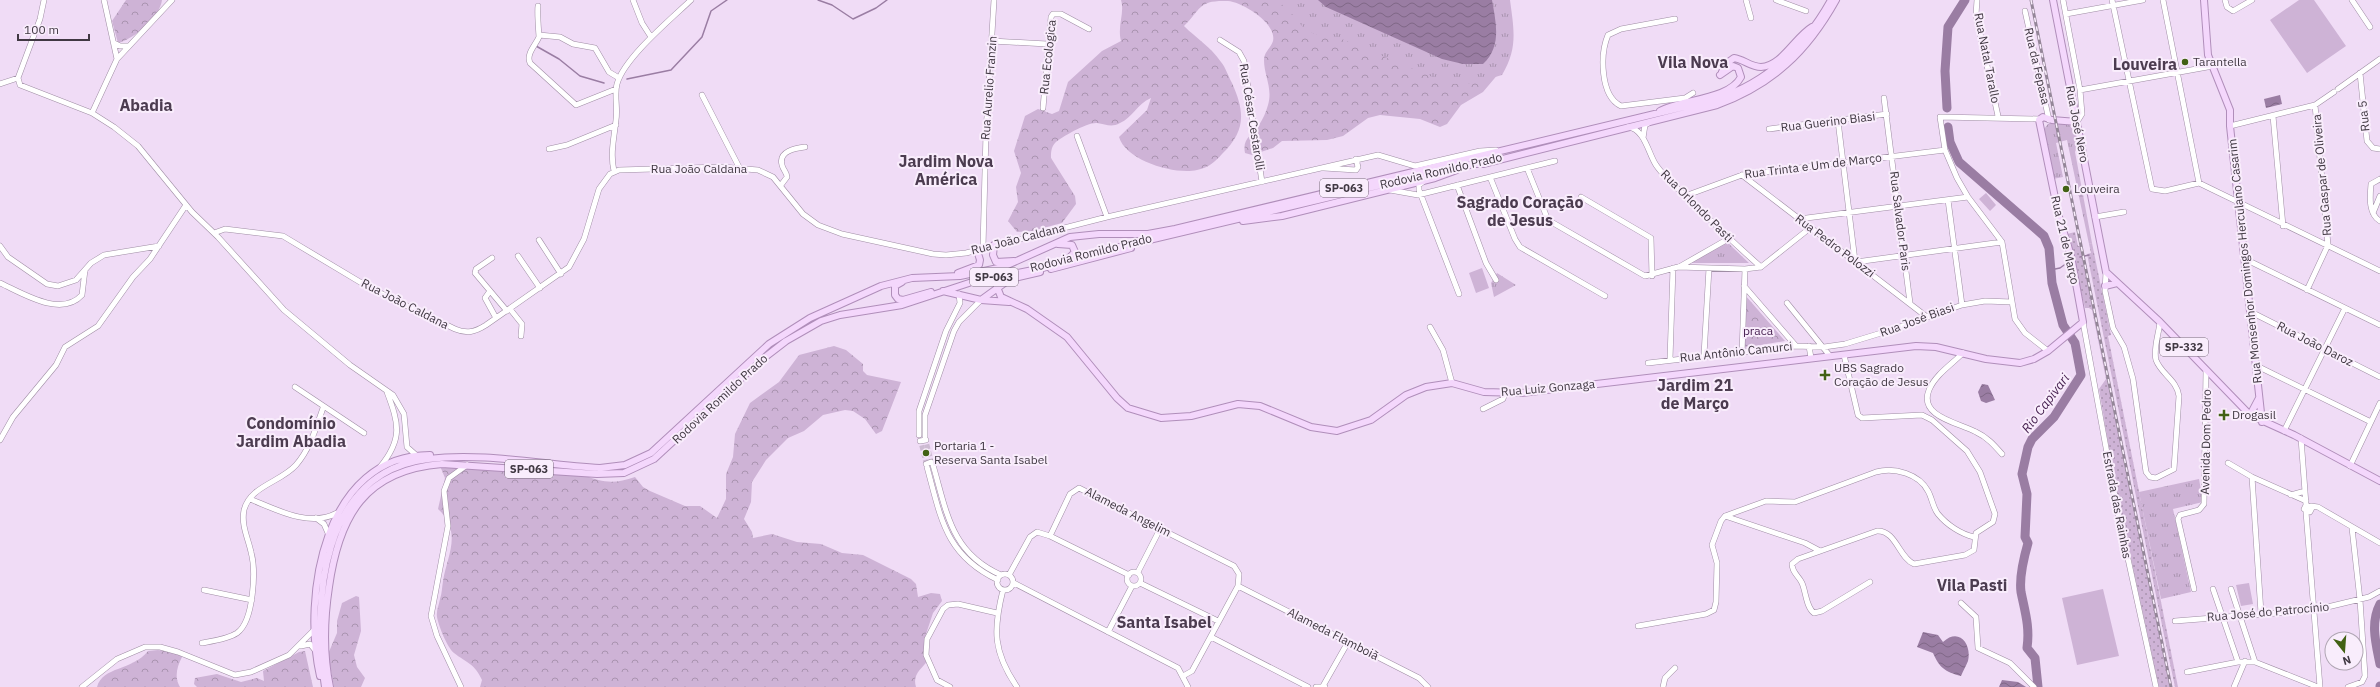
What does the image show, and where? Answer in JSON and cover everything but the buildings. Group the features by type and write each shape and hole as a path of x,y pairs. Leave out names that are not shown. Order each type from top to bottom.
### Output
{"main road":[{"name":"Rodovia Romildo Prado","path":"324,687 320,636 322,600 329,556 343,515 360,492 370,482 389,470 407,463 427,459 482,458 600,468 617,467 634,462 665,442 749,361 797,325 881,286 918,278 973,274 1004,267 1070,237 1158,232 1716,99 1756,82 1786,59 1815,26 1831,0"},
{"name":"Rodovia Romildo Prado","path":"330,687 325,638 327,597 338,540 350,514 366,495 395,474 420,466 467,464 597,474 633,470 661,454 748,371 799,333 832,317 902,305 972,282 1041,270 1107,250 1423,175 1474,164 1483,164 1717,105 1749,92 1790,61 1816,32 1836,0"},
{"name":"Rua José Nero","path":"2052,0 2106,272"},
{"name":"Rua Monsenhor Domingos Herculano Casarim","path":"2204,0 2207,51 2230,110 2230,126 2262,422"},
{"path":"1653,115 1669,106 1730,88 1741,77 1740,71 1736,66 1720,75 1729,60 1738,58 1759,67 1769,65 1805,31 1815,26"},
{"path":"2045,122 2077,122"},
{"name":"Rua 21 de Março","path":"2045,122 2042,134 2059,217 2071,256 2083,322"},
{"path":"981,300 1010,279 1041,270 1229,224 1277,217 1387,190 1483,164"},
{"path":"994,245 993,255 996,262 1022,260 1056,245 1072,245 1074,252 1068,259 1041,270"},
{"path":"942,291 923,293 903,300 898,299 895,295 895,286 900,282 957,273 977,266 980,260 980,249"},
{"name":"SP-332","path":"2106,272 2160,322 2250,415 2262,422 2301,438 2380,481"},
{"path":"2105,286 2117,283"},
{"name":"Rua Luiz Gonzaga","path":"997,287 999,295 1044,319 1067,337 1116,398 1128,408 1161,418 1191,416 1238,404 1260,406 1311,428 1337,431 1371,420 1416,390 1452,383 1484,392 1505,394 1927,346 2005,363 2020,363 2034,359 2048,352 2083,322"},
{"name":"Rua Luiz Gonzaga","path":"942,291 981,300 1012,302"},
{"name":"Rua Monsenhor Domingos Herculano Casarim","path":"2250,415 2260,396"},
{"name":"Rodovia Romildo Prado","path":"324,687 315,650 314,630 319,579 328,533 337,513 361,482 380,468 398,459 416,456 480,456 541,463"}],"street":[{"path":"44,0 40,20 18,78 18,82 25,88 92,114 114,127 138,146 186,205 218,237 284,310 350,365 387,391 400,406 405,422 407,447 416,456"},
{"path":"104,0 117,59"},
{"path":"92,114 117,59 172,0"},
{"path":"633,0 642,23 651,37"},
{"path":"614,171 612,156 616,125 616,89 619,78 651,37 691,0"},
{"name":"Rua Aurelio Franzin","path":"980,249 994,0"},
{"path":"1746,0 1751,18"},
{"path":"1776,0 1806,11"},
{"name":"Rua Natal Tarallo","path":"1977,0 1976,15 1998,116"},
{"path":"2063,0 2080,90 2082,114 2077,122"},
{"path":"2066,14 2113,3 2143,0"},
{"path":"2163,0 2199,183"},
{"path":"2225,0 2226,7 2232,11 2252,0"},
{"path":"2352,0 2370,27"},
{"path":"2113,3 2152,189 2165,191 2199,183 2231,198 2283,226 2328,245 2380,271"},
{"path":"538,6 536,20 540,35 530,54 530,63 573,104 580,104 616,89"},
{"name":"Rua da Fepasa","path":"2025,11 2045,122"},
{"name":"Rua Ecologica","path":"1043,108 1047,44 1050,18 1052,14 1061,14 1089,29"},
{"path":"1675,19 1621,29 1608,35 1605,58 1605,80 1614,101 1622,106 1685,98 1693,93"},
{"path":"540,35 556,36 579,46 596,48 610,72 619,78"},
{"name":"Rua César Cestarolli","path":"1220,40 1239,52 1244,61 1262,182"},
{"path":"992,41 1047,44"},
{"path":"114,43 120,46 128,46"},
{"path":"2230,126 2315,104 2336,91 2380,59"},
{"path":"2080,90 2213,66"},
{"name":"Rua 5","path":"2360,73 2367,141 2372,148 2380,149"},
{"path":"0,84 18,78"},
{"path":"702,96 739,167"},
{"name":"Rua Salvador Paris","path":"1884,98 1910,303"},
{"name":"Rua Gaspar de Oliveira","path":"2315,104 2328,245"},
{"path":"1643,138 1644,129 1649,122 1717,105"},
{"name":"Rua Guerino Biasi","path":"1769,129 1887,114"},
{"path":"2045,122 1998,116 1943,117 1945,150 1968,197 2002,242 2015,319 2019,326 2048,352"},
{"path":"2273,116 2283,226"},
{"path":"1838,121 1842,162 1856,262 1954,250 2002,242"},
{"path":"549,149 568,145 616,125"},
{"path":"1625,128 1632,128 1643,138"},
{"path":"1076,136 1107,217"},
{"name":"Rua Orlondo Pasti","path":"1643,138 1657,166 1728,239 1761,267"},
{"path":"781,185 787,177 782,164 784,155 788,150 805,147"},
{"name":"Rua João Caldana","path":"214,233 220,230 231,230 283,236 370,288 462,332 477,331 569,267 584,239 599,189 603,181 614,171 626,169 739,167 766,172 781,185 811,220 842,234 933,254 956,254 1356,159 1378,155 1415,166 1480,151 1507,150"},
{"name":"Rua Trinta e Um de Março","path":"1685,196 1742,175 1945,150"},
{"path":"1319,168 1356,170 1358,167 1356,159"},
{"path":"1387,190 1421,194 1555,161"},
{"path":"1527,168 1548,220 1640,274 1652,276 1676,267 1728,239"},
{"name":"Rua Pedro Polozzi","path":"1742,175 1927,317"},
{"path":"1490,177 1515,239 1520,247 1605,296"},
{"path":"1425,180 1418,186 1459,294"},
{"path":"2379,181 2371,184 2370,197 2373,214 2380,221"},
{"path":"1457,185 1486,263 1496,280"},
{"path":"1582,197 1651,238 1652,276"},
{"path":"1799,219 1968,197"},
{"path":"2370,197 2379,198 2373,214"},
{"path":"1948,200 1962,305"},
{"path":"0,440 13,417 56,365 65,347 98,326 114,302 159,246 186,205"},
{"path":"2096,217 2124,212"},
{"path":"1676,267 1745,269 1761,267 1810,228"},
{"path":"218,237 231,230"},
{"path":"539,240 561,274"},
{"path":"2307,290 2328,245"},
{"path":"0,246 8,257 53,286 72,282 91,263 104,255 159,246"},
{"path":"518,256 540,288"},
{"path":"492,258 475,271 478,278 490,292 522,324 521,336"},
{"path":"2245,259 2380,326"},
{"path":"1670,360 1676,267"},
{"path":"1704,355 1709,268"},
{"path":"1742,353 1745,269"},
{"path":"0,283 59,305 75,301 82,295 85,270"},
{"path":"2106,272 2105,286 2113,328 2124,347 2131,370 2146,472 2150,477 2156,478 2170,473 2174,467 2179,396 2176,385 2158,364 2156,357 2160,322"},
{"path":"1744,286 1796,346"},
{"path":"490,292 485,298 496,318"},
{"path":"919,435 919,411 946,331 960,303 960,294"},
{"path":"920,441 926,438 925,415 954,331 959,322 981,300"},
{"name":"Rua José Biasi","path":"1824,347 1866,338 1962,305 1985,301 2012,302"},
{"path":"1787,303 1830,356"},
{"path":"2284,430 2345,308"},
{"name":"Rua João Daroz","path":"2251,312 2380,376"},
{"name":"Estrada das Rainhas","path":"2083,322 2118,514 2156,687"},
{"path":"1430,328 1443,350 1452,383"},
{"name":"Rua Antônio Camurci","path":"1648,363 1704,355 1742,353 1796,346 1824,347"},
{"path":"1809,346 1811,358"},
{"path":"1963,353 1936,379 1929,389 1928,402 1935,414 1978,432 2002,454"},
{"path":"1844,355 1858,415 1862,418 1922,415 1932,420 1971,457 1980,472 1996,517 1992,522 1978,530 1974,537 1974,549 1970,554 1917,564 1909,561 1891,537 1881,531 1798,559 1792,564 1792,570 1803,586 1812,612 1820,612 1870,582"},
{"path":"2257,366 2371,422"},
{"name":"Avenida Dom Pedro","path":"2194,590 2178,519 2180,515 2199,510 2204,504 2206,371"},
{"path":"295,387 324,408 364,433"},
{"path":"380,468 394,445 398,428 387,391"},
{"path":"1483,409 1503,399 1505,394"},
{"path":"2350,466 2380,403"},
{"path":"202,643 237,633 243,626 252,600 254,561 243,520 246,506 250,499 296,466 312,440 324,408"},
{"path":"2186,672 2238,662 2255,662 2319,687 2308,507 2305,491 2301,438"},
{"path":"2228,463 2252,477 2290,495 2308,507 2324,511 2352,528 2380,542"},
{"path":"461,687 437,636 432,616 448,526 444,491 450,478 467,464"},
{"path":"999,577 979,564 962,547 949,519 932,464 926,465 942,522 958,550 979,571 999,577 1009,575 1032,534 1037,532 1050,536 1129,575"},
{"path":"1638,626 1706,614 1714,610 1716,602 1717,563 1712,545 1720,521 1725,516 1766,501 1795,502 1876,472 1890,470 1912,475 1920,480 1929,492 1938,514 1960,532 1974,537"},
{"path":"2252,477 2261,613"},
{"name":"Alameda Angelim","path":"1050,536 1070,494 1079,488 1228,562 1238,570 1238,586"},
{"path":"2290,495 2305,491"},
{"path":"250,499 292,516 315,518 327,517 337,513"},
{"path":"1725,516 1805,543 1820,551"},
{"path":"315,518 324,524 328,533"},
{"path":"2348,687 2362,682 2365,676 2360,600 2352,528"},
{"path":"1138,572 1160,529"},
{"path":"1132,586 1128,581 1129,575 1133,572 1138,572"},
{"path":"1138,572 1141,576 1140,583"},
{"path":"1009,575 1014,583 1178,668 1188,687"},
{"path":"999,577 998,585 1003,590"},
{"path":"1003,590 1011,588 1014,583"},
{"path":"1108,632 1132,586 1140,583 1218,621"},
{"path":"1183,676 1192,671 1238,586"},
{"name":"Alameda Flamboiã","path":"1238,586 1428,685"},
{"path":"2213,589 2238,662"},
{"path":"2231,589 2255,662"},
{"path":"204,590 252,600"},
{"path":"1003,590 997,613 996,635 1000,658 1017,687"},
{"name":"Rua José do Patrocínio","path":"2174,620 2238,614 2315,610 2360,600 2373,596 2380,591"},
{"path":"1961,603 1976,617 1978,648 2010,663 2034,687"},
{"path":"950,687 938,680 926,655 928,639 943,609 948,605 958,604 997,613"},
{"path":"82,687 117,659 145,647 160,647 178,652 236,675 263,668 289,655 299,647 314,630"},
{"path":"1210,637 1308,687"},
{"path":"1316,687 1324,687 1348,642"},
{"path":"299,647 310,644 315,650"},
{"path":"2234,687 2245,661"},
{"path":"1663,687 1665,678 1675,668"}],"green space":[{"path":"126,0 162,0 157,13 145,26 131,37 118,43 112,21"},
{"path":"1121,0 1339,0 1499,73 1483,92 1461,105 1447,124 1440,127 1420,119 1380,115 1368,118 1343,136 1327,140 1282,141 1273,148 1252,155 1245,153 1244,148 1246,140 1260,123 1268,105 1269,88 1264,60 1265,55 1273,41 1273,34 1270,27 1264,21 1242,5 1228,1 1211,2 1202,6 1184,26 1217,57 1224,67 1236,93 1241,112 1241,121 1236,137 1230,146 1217,160 1205,168 1188,171 1164,168 1141,159 1131,153 1123,146 1119,137 1147,110 1151,98 1120,123 1111,125 1093,123 1081,127 1055,143 1051,158 1075,196 1076,204 1062,223 1032,231 1017,232 1008,221 1018,202 1016,187 1021,173 1014,151 1025,116 1038,109 1052,114 1059,111 1068,82 1102,51 1121,41"},
{"path":"1275,0 1510,0 1513,21 1513,47 1511,56 1502,75 1475,83 1449,84 1337,37 1322,36 1306,31 1287,8"},
{"path":"2299,0 2314,0 2346,46 2307,73 2270,20"},
{"path":"2052,122 2067,123 2073,129 2076,136 2077,144 2075,152 2092,243 2089,244 2067,140 2056,143 2063,177 2053,179 2044,129"},
{"path":"1986,193 1996,205 1990,211 1979,199"},
{"path":"2075,232 2078,246 2081,246 2094,308 2170,687 2159,687 2116,489 2099,389 2106,379 2092,310 2085,308 2067,234"},
{"path":"1727,242 1749,263 1690,263"},
{"path":"2092,243 2111,335 2108,336 2178,687 2175,687 2164,635 2087,254 2091,253 2089,244"},
{"path":"1482,268 1489,288 1476,293 1469,273"},
{"path":"1497,273 1516,285 1494,297 1491,283"},
{"name":"praca","path":"1745,295 1785,341 1743,348"},
{"path":"834,346 846,350 863,364 863,371 867,375 901,382 882,431 876,434 865,419 853,411 845,410 823,415 804,431 788,438 766,460 752,482 751,502 744,519 752,532 753,538 772,534 797,542 821,544 842,553 863,555 911,579 916,584 918,597 931,593 940,594 942,601 933,613 924,640 928,660 916,675 916,687 480,687 482,680 476,670 451,650 437,617 437,610 450,553 452,535 446,518 438,509 445,478 440,466 584,475 597,480 609,482 621,481 635,477 643,487 650,491 685,506 700,506 717,518 726,499 726,474 733,457 735,434 750,403 779,382 799,355"},
{"path":"2199,479 2203,502 2173,509 2191,592 2161,599 2139,492"},
{"path":"2249,583 2253,604 2241,606 2236,585"},
{"path":"2103,589 2119,656 2077,665 2062,598"},
{"path":"356,596 359,597 361,631 354,655 357,667 365,678 361,687 334,687 328,654 337,633 337,621 342,603"},
{"path":"158,650 180,654 182,657 177,672 177,680 180,687 97,687 100,680 105,675 134,662 148,651"},
{"path":"305,651 313,687 197,687 194,684 195,678 217,674 241,682 257,678 264,681 263,671 299,652"}],"water":[{"path":"1318,0 1492,0 1496,26 1493,50 1483,64 1463,64 1442,59 1326,7"},
{"path":"2280,95 2282,104 2266,108 2264,99"},
{"path":"1982,384 1988,385 1995,400 1986,403 1981,401 1978,392"},
{"path":"1923,632 1938,635 1943,642 1954,636 1963,640 1968,649 1969,655 1968,661 1961,676 1951,673 1943,668 1933,653 1917,647"},
{"path":"2002,680 2018,682 2026,687 1999,687"}],"waterway":[{"path":"627,79 671,70 702,37 711,11 727,0"},
{"path":"818,0 832,5 853,19 876,8 887,0"},
{"name":"Rio Capivari","path":"1947,108 1945,71 1948,27 1965,0"},
{"path":"536,46 559,59 580,76 604,83"},
{"name":"Rio Capivari","path":"1948,127 1950,142 1959,162 2044,236 2049,248 2052,283 2063,325 2075,343 2081,375 2054,417 2032,439 2028,447 2022,474 2027,494 2025,537 2028,543 2021,574 2021,592 2027,626 2027,648 2035,658 2038,687"},
{"path":"2080,257 2089,255"},
{"path":"2050,270 2060,268 2067,263"},
{"name":"Rio Capivari","path":"2380,604 2375,619 2375,634 2380,664"}],"tunnel":[{"path":"925,437 932,465"},
{"path":"920,438 927,467"}],"railway":[{"path":"2031,0 2171,687"}],"place":[{"name":"Tarantella","path":"2185,62"},
{"name":"Louveira","path":"2066,189"},
{"name":"UBS Sagrado Coração de Jesus","path":"1825,375"},
{"name":"Drogasil","path":"2224,415"},
{"name":"Portaria 1 - Reserva Santa Isabel","path":"926,453"}],"district":[{"name":"Vila Nova","path":"1693,62"},
{"name":"Louveira","path":"2145,64"},
{"name":"Abadia","path":"146,105"},
{"name":"Jardim Nova América","path":"946,170"},
{"name":"Sagrado Coração de Jesus","path":"1520,211"},
{"name":"Jardim 21 de Março","path":"1695,394"},
{"name":"Condomínio Jardim Abadia","path":"291,432"},
{"name":"Vila Pasti","path":"1972,585"},
{"name":"Santa Isabel","path":"1164,622"}]}
